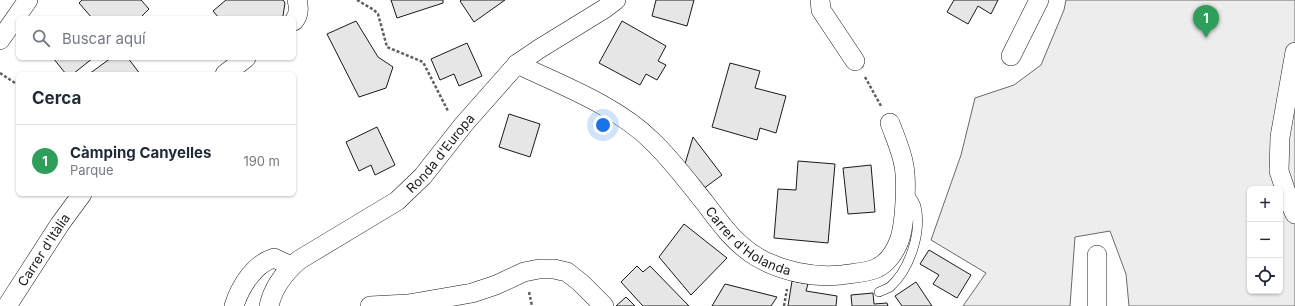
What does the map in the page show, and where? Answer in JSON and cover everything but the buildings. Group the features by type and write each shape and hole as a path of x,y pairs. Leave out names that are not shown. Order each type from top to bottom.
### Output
{"street":[{"path":"0,40 6,17 28,0"},
{"name":"Ronda d'Europa","path":"269,306 277,283 299,260 397,201 423,176 464,124 517,64 616,0"},
{"path":"820,0 821,10 855,61"},
{"path":"1011,56 1039,0"},
{"path":"1295,52 1280,137 1279,171 1295,214"},
{"path":"228,72 243,60"},
{"name":"Carrer d'Holanda","path":"517,64 604,106 628,121 652,140 725,230 740,246 758,258 791,271 813,275 834,275 869,271 883,264 893,254 900,240 906,201 904,166 890,123"},
{"name":"Carrer d'Itàlia","path":"7,306 60,224 81,196"},
{"path":"1097,255 1097,306"},
{"path":"234,306 247,280 257,267 266,260 274,258 292,266"},
{"path":"370,306 408,304 472,294 524,272 539,269 554,269 567,272 582,283 604,306"}],"lane":[{"path":"879,292 889,288 904,269 911,255 915,242 918,226 916,205 905,188"}],"path":[{"path":"357,0 378,14 387,47 423,62 447,110 464,124"},
{"path":"0,72 16,84"}],"shaded area":[{"path":"1066,0 1295,0 1295,306 1129,306 1126,274 1110,231 1075,237 1070,306 963,306 986,273 931,240 961,155 975,98 1014,85 1041,65 1064,10"}],"place":[{"name":"Càmping Canyelles","path":"1206,38"}]}
